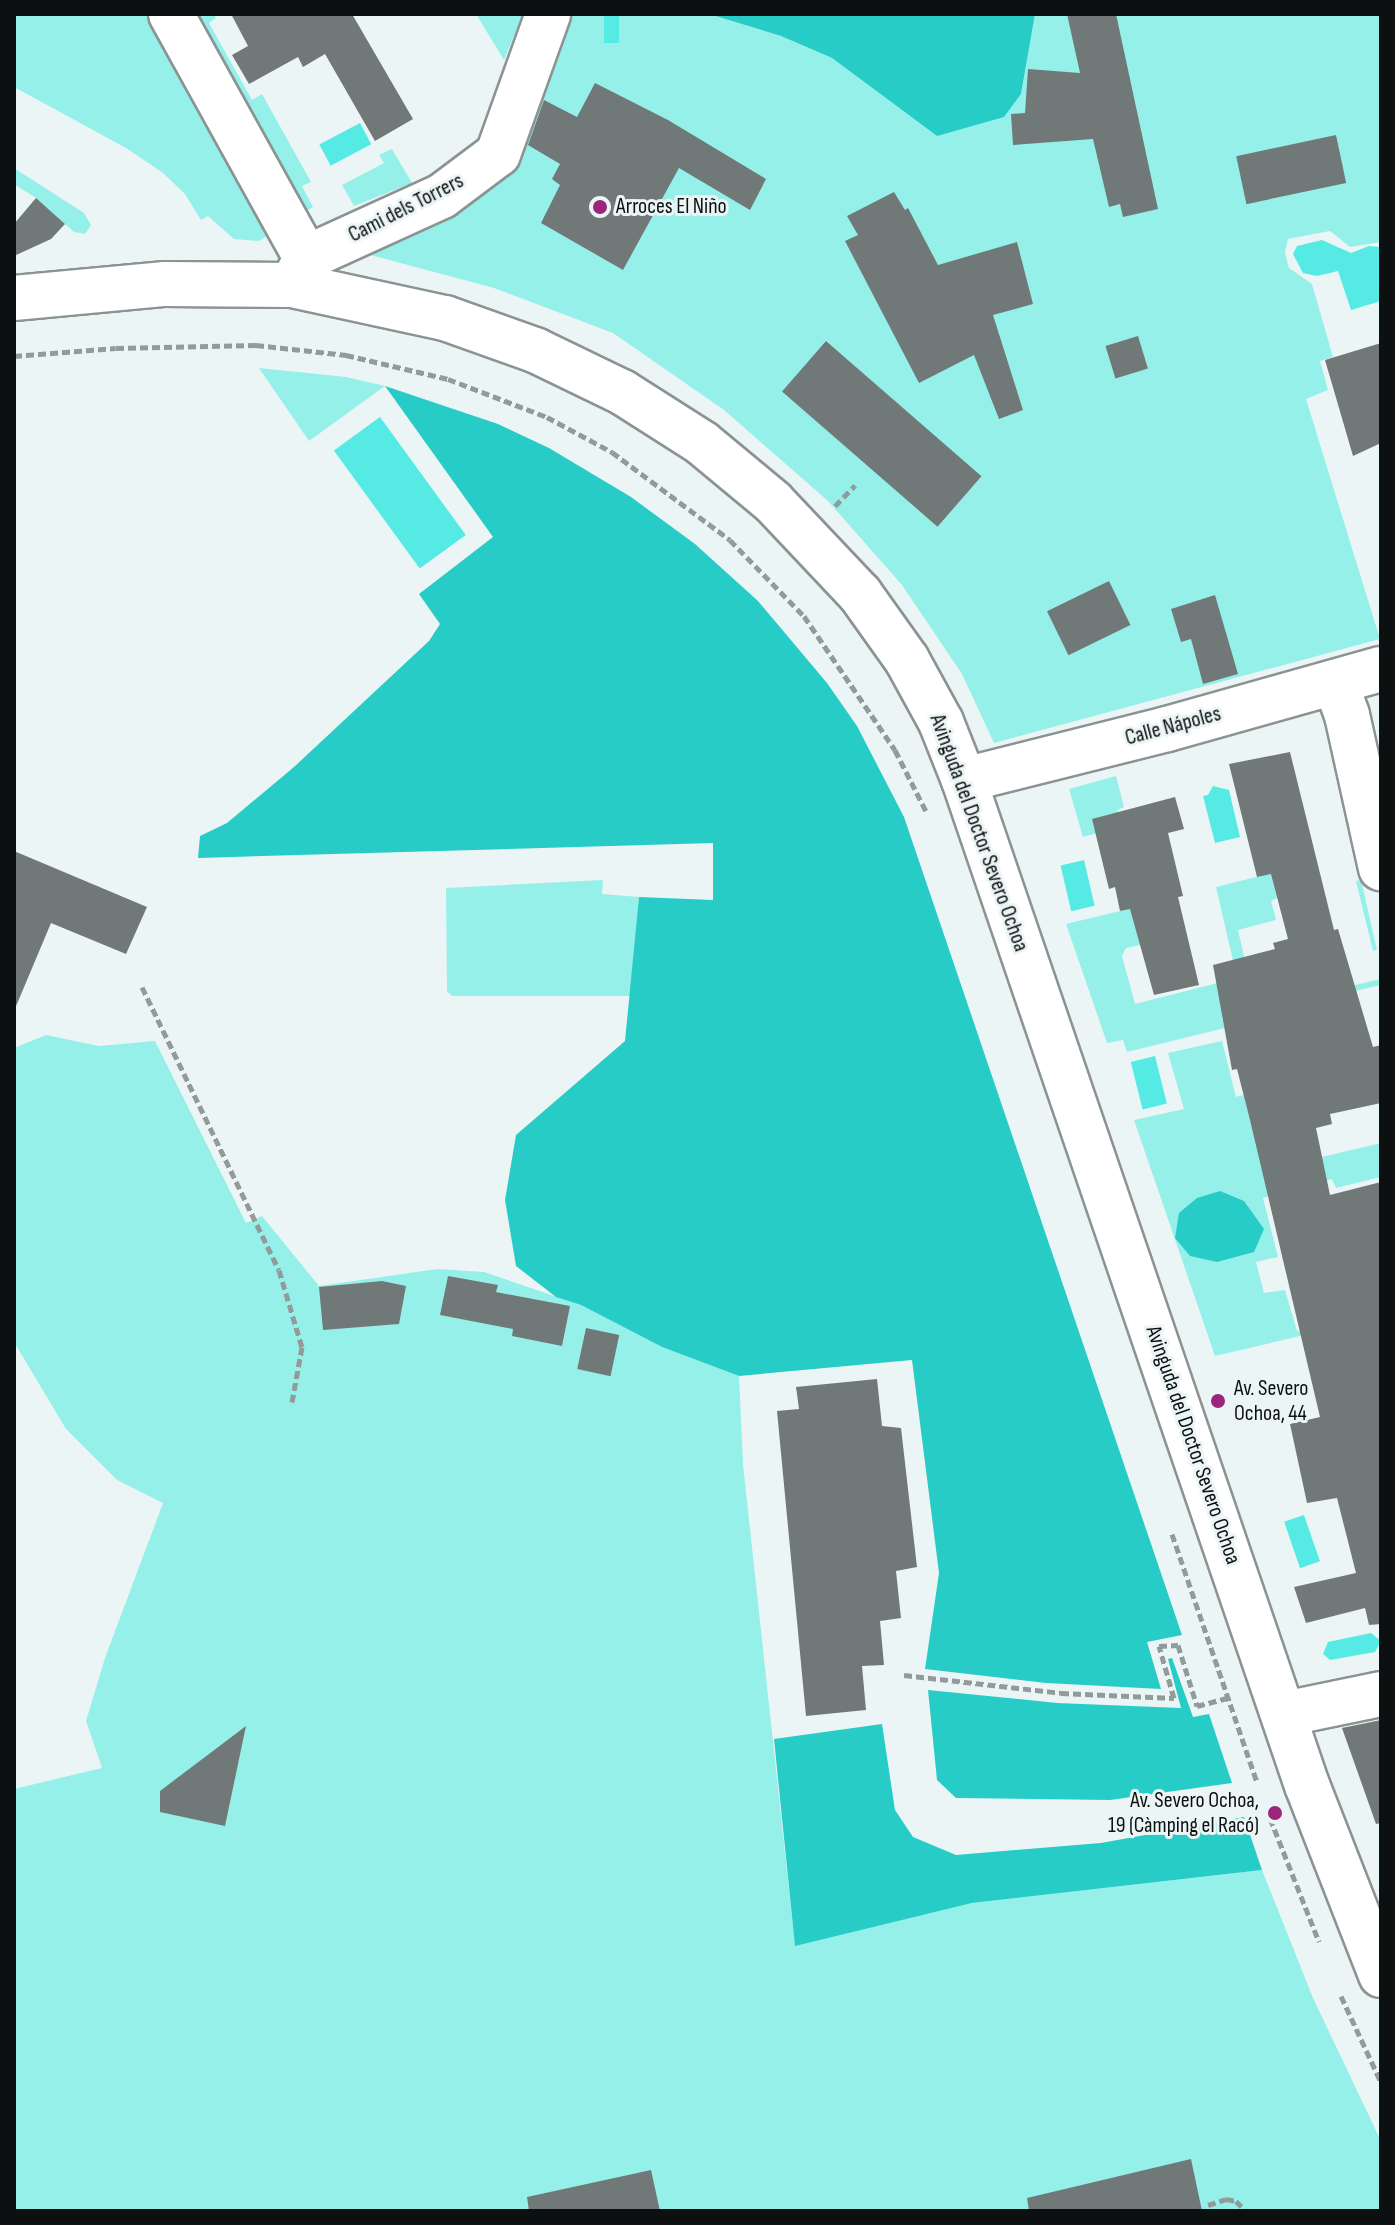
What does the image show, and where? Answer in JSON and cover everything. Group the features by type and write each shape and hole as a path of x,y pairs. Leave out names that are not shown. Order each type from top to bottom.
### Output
{"street":[{"path":"171,14 299,272"},
{"name":"Cami dels Torrers","path":"299,272 442,196 498,154 548,14"},
{"name":"Avinguda del Doctor Severo Ochoa","path":"14,298 299,272 445,318 535,350 622,392 702,443 773,502 860,594 907,660 941,722 964,780 1279,1699 1381,1975"},
{"name":"Calle Nápoles","path":"964,780 1167,729 1381,669"},
{"path":"1335,682 1347,715 1381,868"},
{"path":"1279,1699 1381,1694"}],"path":[{"path":"14,356 116,348 256,345 346,355 448,379 547,417 612,452 730,540 804,616 895,750 930,820"},
{"path":"142,987 279,1270 302,1347 292,1402"},
{"path":"1169,1523 1259,1786"},
{"path":"904,1675 1061,1693 1174,1698 1159,1646 1178,1645 1197,1706 1227,1698 1279,1699"},
{"path":"1268,1813 1320,1946"},
{"path":"1337,1986 1381,2082"},
{"path":"1208,2205 1226,2199 1236,2201 1246,2211"}],"shaded area":[{"path":"14,14 214,14 216,18 209,23 252,100 262,94 311,182 302,186 313,207 259,241 234,239 208,216 201,220 185,194 163,173 126,148 14,87"},
{"path":"476,14 523,14 504,60"},
{"path":"571,14 709,14 781,36 832,58 937,136 1021,94 1035,14 1381,14 1381,242 1350,247 1330,231 1288,239 1285,253 1289,268 1312,284 1333,357 1320,361 1328,390 1306,399 1380,639 994,743 962,674 902,585 828,501 724,410 613,333 494,288 363,253 491,188 517,151 540,103"},
{"path":"604,14 619,14 619,43 604,43"},
{"path":"709,14 1035,14 1021,94 1004,117 937,136 832,58 781,36"},
{"path":"360,123 371,144 331,166 319,145"},
{"path":"392,149 412,183 354,206 342,185 384,163 379,155"},
{"path":"14,168 84,213 91,225 85,234 74,232 36,198 14,184"},
{"path":"1322,240 1351,253 1369,246 1381,247 1381,301 1351,310 1338,271 1317,276 1303,273 1293,254 1297,246"},
{"path":"259,368 346,377 385,386 309,441"},
{"path":"385,386 498,424 549,448 631,497 695,544 758,601 827,683 857,726 904,817 1182,1635 1147,1642 1161,1689 1046,1683 925,1669 939,1573 912,1360 739,1376 662,1347 581,1305 556,1297 516,1266 505,1200 516,1135 625,1041 639,897 713,900 713,843 198,858 200,836 227,823 294,767 429,641 440,624 419,594 493,537"},
{"path":"380,417 466,535 420,569 334,451"},
{"path":"1116,776 1124,807 1117,810 1122,826 1083,837 1069,789"},
{"path":"1213,786 1229,790 1240,837 1215,843 1203,796 1208,795"},
{"path":"1084,860 1095,906 1071,911 1061,865"},
{"path":"1276,872 1283,895 1271,901 1276,920 1238,930 1248,974 1294,999 1381,979 1381,985 1246,1016 1244,1011 1222,1017 1225,1028 1127,1052 1123,1040 1107,1043 1066,924 1145,905 1144,944 1126,948 1122,956 1135,1004 1237,978 1216,887"},
{"path":"603,880 602,894 639,897 632,996 452,996 447,991 446,888"},
{"path":"1361,880 1377,950 1373,951 1356,881"},
{"path":"46,1035 99,1046 155,1041 246,1223 262,1216 319,1286 437,1269 484,1272 581,1305 662,1347 739,1376 743,1464 795,1945 972,1903 1262,1870 1313,1998 1381,2141 1381,2211 14,2211 14,1789 102,1768 86,1721 105,1658 163,1503 117,1480 66,1429 14,1342 14,1048"},
{"path":"1222,1041 1236,1097 1243,1095 1245,1099 1263,1171 1381,1143 1381,1177 1336,1188 1332,1179 1263,1198 1278,1257 1256,1262 1264,1293 1285,1290 1297,1331 1372,1315 1373,1319 1215,1356 1134,1120 1184,1109 1168,1053"},
{"path":"1155,1056 1167,1104 1143,1110 1131,1062"},
{"path":"1220,1191 1244,1201 1264,1229 1254,1252 1217,1262 1190,1256 1175,1238 1179,1213 1197,1198"},
{"path":"1304,1515 1320,1561 1300,1568 1284,1522"},
{"path":"1371,1633 1381,1641 1375,1652 1330,1660 1323,1654 1328,1642"},
{"path":"1172,1658 1193,1717 1209,1714 1232,1783 1110,1800 956,1798 937,1780 928,1690 1057,1703 1181,1708 1168,1659"},
{"path":"882,1724 895,1810 913,1837 956,1855 1101,1843 1244,1817 1262,1870 972,1903 795,1946 774,1739"}],"building":[{"path":"231,14 352,14 413,119 375,141 325,54 303,67 298,57 249,84 232,55 248,46"},
{"path":"1067,14 1116,14 1158,209 1123,217 1120,204 1109,207 1093,139 1013,145 1011,114 1025,113 1028,69 1080,73"},
{"path":"595,83 668,120 766,179 750,210 679,168 623,270 541,223 560,185 552,179 560,164 528,145 544,100 577,117"},
{"path":"1336,135 1346,183 1246,204 1236,156"},
{"path":"894,192 905,210 908,208 938,265 1017,242 1033,304 993,315 1023,410 999,419 974,355 919,383 845,241 858,235 847,216"},
{"path":"36,198 65,224 51,239 14,256 14,224"},
{"path":"1138,336 1148,369 1115,378 1105,346"},
{"path":"826,341 981,476 938,527 782,392"},
{"path":"1381,343 1381,443 1353,456 1325,360"},
{"path":"1109,581 1130,625 1068,655 1047,611"},
{"path":"1215,595 1238,674 1203,684 1191,639 1181,642 1171,609"},
{"path":"1290,752 1334,930 1338,929 1373,1047 1381,1045 1381,1103 1330,1114 1332,1124 1316,1128 1330,1195 1381,1182 1381,1624 1369,1625 1365,1608 1306,1623 1294,1587 1356,1573 1337,1498 1307,1503 1290,1424 1320,1417 1250,1120 1237,1069 1232,1070 1213,965 1275,949 1273,943 1288,939 1271,874 1257,877 1229,764"},
{"path":"1175,797 1184,829 1168,833 1183,896 1178,897 1199,985 1154,995 1130,909 1120,911 1115,887 1109,889 1092,819"},
{"path":"14,851 147,907 126,954 51,923 14,1011"},
{"path":"448,1276 498,1285 496,1292 570,1306 562,1346 512,1336 513,1329 440,1315"},
{"path":"382,1281 406,1286 399,1324 323,1330 319,1287"},
{"path":"586,1328 619,1335 611,1376 577,1369"},
{"path":"877,1379 882,1426 901,1428 917,1567 896,1571 901,1618 880,1621 884,1665 862,1666 866,1710 806,1716 777,1411 799,1409 796,1387"},
{"path":"1381,1720 1381,1823 1376,1824 1342,1728"},
{"path":"246,1726 225,1826 160,1812 160,1791"},
{"path":"1191,2159 1202,2211 1029,2211 1027,2198"},
{"path":"651,2170 660,2211 529,2211 527,2197"}],"place":[{"name":"Arroces El Niño","path":"600,207"},
{"name":"Av. Severo Ochoa, 44","path":"1218,1401"},
{"name":"Av. Severo Ochoa, 19 (Càmping el Racó)","path":"1275,1813"}]}
